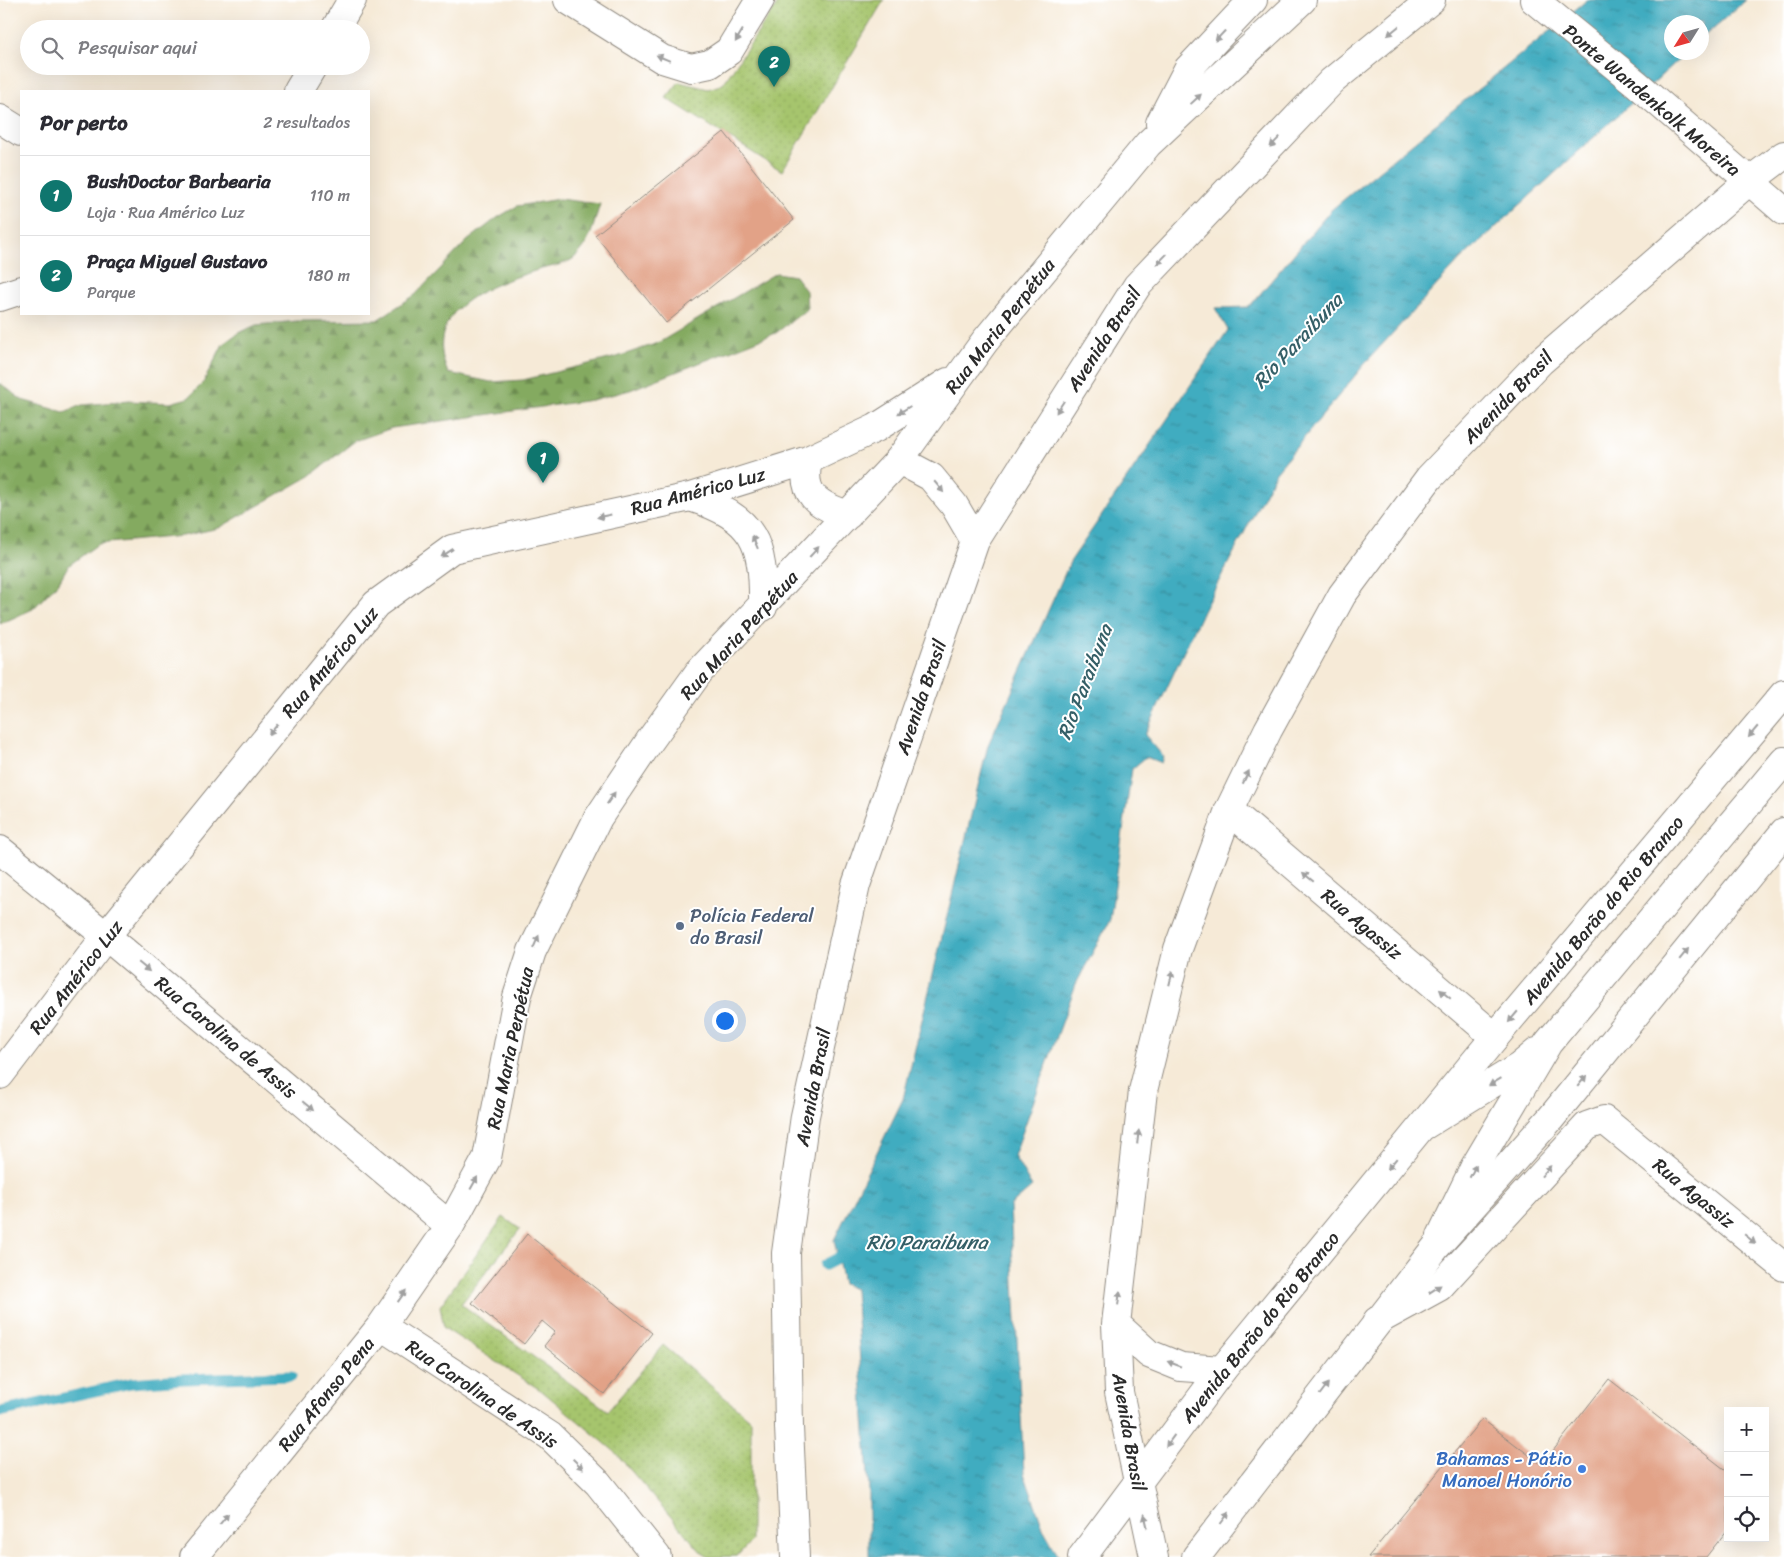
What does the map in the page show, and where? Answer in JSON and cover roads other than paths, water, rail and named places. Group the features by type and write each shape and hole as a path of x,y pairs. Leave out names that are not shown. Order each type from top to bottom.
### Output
{"main road":[{"path":"340,20 352,0"},
{"path":"568,0 662,59 691,68 710,64 729,51 760,0"},
{"name":"Rua Maria Perpétua","path":"1148,144 1188,69 1253,0"},
{"name":"Rua Maria Perpétua","path":"450,1226 487,1158 517,998 532,951 545,920 598,818 648,742 699,672 763,607 899,460 960,375 1148,144 1302,0"},
{"name":"Avenida Brasil","path":"795,1557 789,1427 786,1253 805,1116 856,885 975,541 1137,286 1332,81 1430,0"},
{"name":"Ponte Wandenkolk Moreira","path":"1534,0 1637,84 1748,182 1784,211"},
{"path":"299,90 307,75"},
{"path":"0,119 20,131"},
{"name":"Avenida Brasil","path":"1154,1557 1119,1392 1116,1324 1143,1091 1178,949 1229,810 1268,730 1342,595 1429,478 1540,362 1748,182 1784,155"},
{"path":"0,297 20,290"},
{"name":"Rua Américo Luz","path":"0,1075 106,936 376,604 452,549 690,497 808,460 876,428 960,375"},
{"path":"808,460 805,475 807,487 813,498 828,508 848,515"},
{"path":"899,460 931,477 954,505 975,541"},
{"path":"690,497 714,504 733,515 747,527 755,540 761,560 763,607"},
{"name":"Avenida Barão do Rio Branco","path":"1082,1557 1138,1485 1222,1370 1495,1038 1784,694"},
{"name":"Avenida Barão do Rio Branco","path":"1436,1246 1474,1168 1548,1043 1784,761"},
{"name":"Rua Agassiz","path":"1229,810 1495,1038"},
{"name":"Avenida Barão do Rio Branco","path":"1196,1557 1436,1246 1551,1118 1784,832"},
{"name":"Rua Carolina de Assis","path":"0,850 106,936 450,1226"},
{"name":"Avenida Barão do Rio Branco","path":"1423,1126 1519,1067 1548,1043"},
{"name":"Rua Agassiz","path":"1377,1321 1439,1287 1587,1126 1604,1120 1784,1267"},
{"name":"Rua Afonso Pena","path":"194,1557 381,1326 450,1226"},
{"path":"1116,1324 1148,1354 1181,1367 1222,1370"},
{"name":"Rua Carolina de Assis","path":"381,1326 550,1436 598,1483 657,1557"}],"water":[{"name":"Rio Paraibuna","path":"1587,0 1746,0 1709,32 1709,15 1664,15 1664,60 1678,60 1460,260 1368,360 1276,472 1200,617 1145,735 1163,756 1161,763 1146,757 1132,769 1110,920 1076,984 1014,1156 1032,1187 1010,1206 1024,1473 1044,1530 1059,1557 869,1557 869,1490 855,1289 843,1284 834,1240 903,1099 988,745 1070,562 1228,330 1215,308 1249,307 1331,210"}],"waterway":[{"path":"825,1265 850,1252"},
{"path":"0,1412 131,1383 183,1379 291,1376"}],"place":[{"name":"Praça Miguel Gustavo","path":"774,87"},
{"name":"BushDoctor Barbearia","path":"543,483"},
{"name":"Polícia Federal do Brasil","path":"680,926"},
{"name":"Bahamas - Pátio Manoel Honório","path":"1582,1469"}]}
